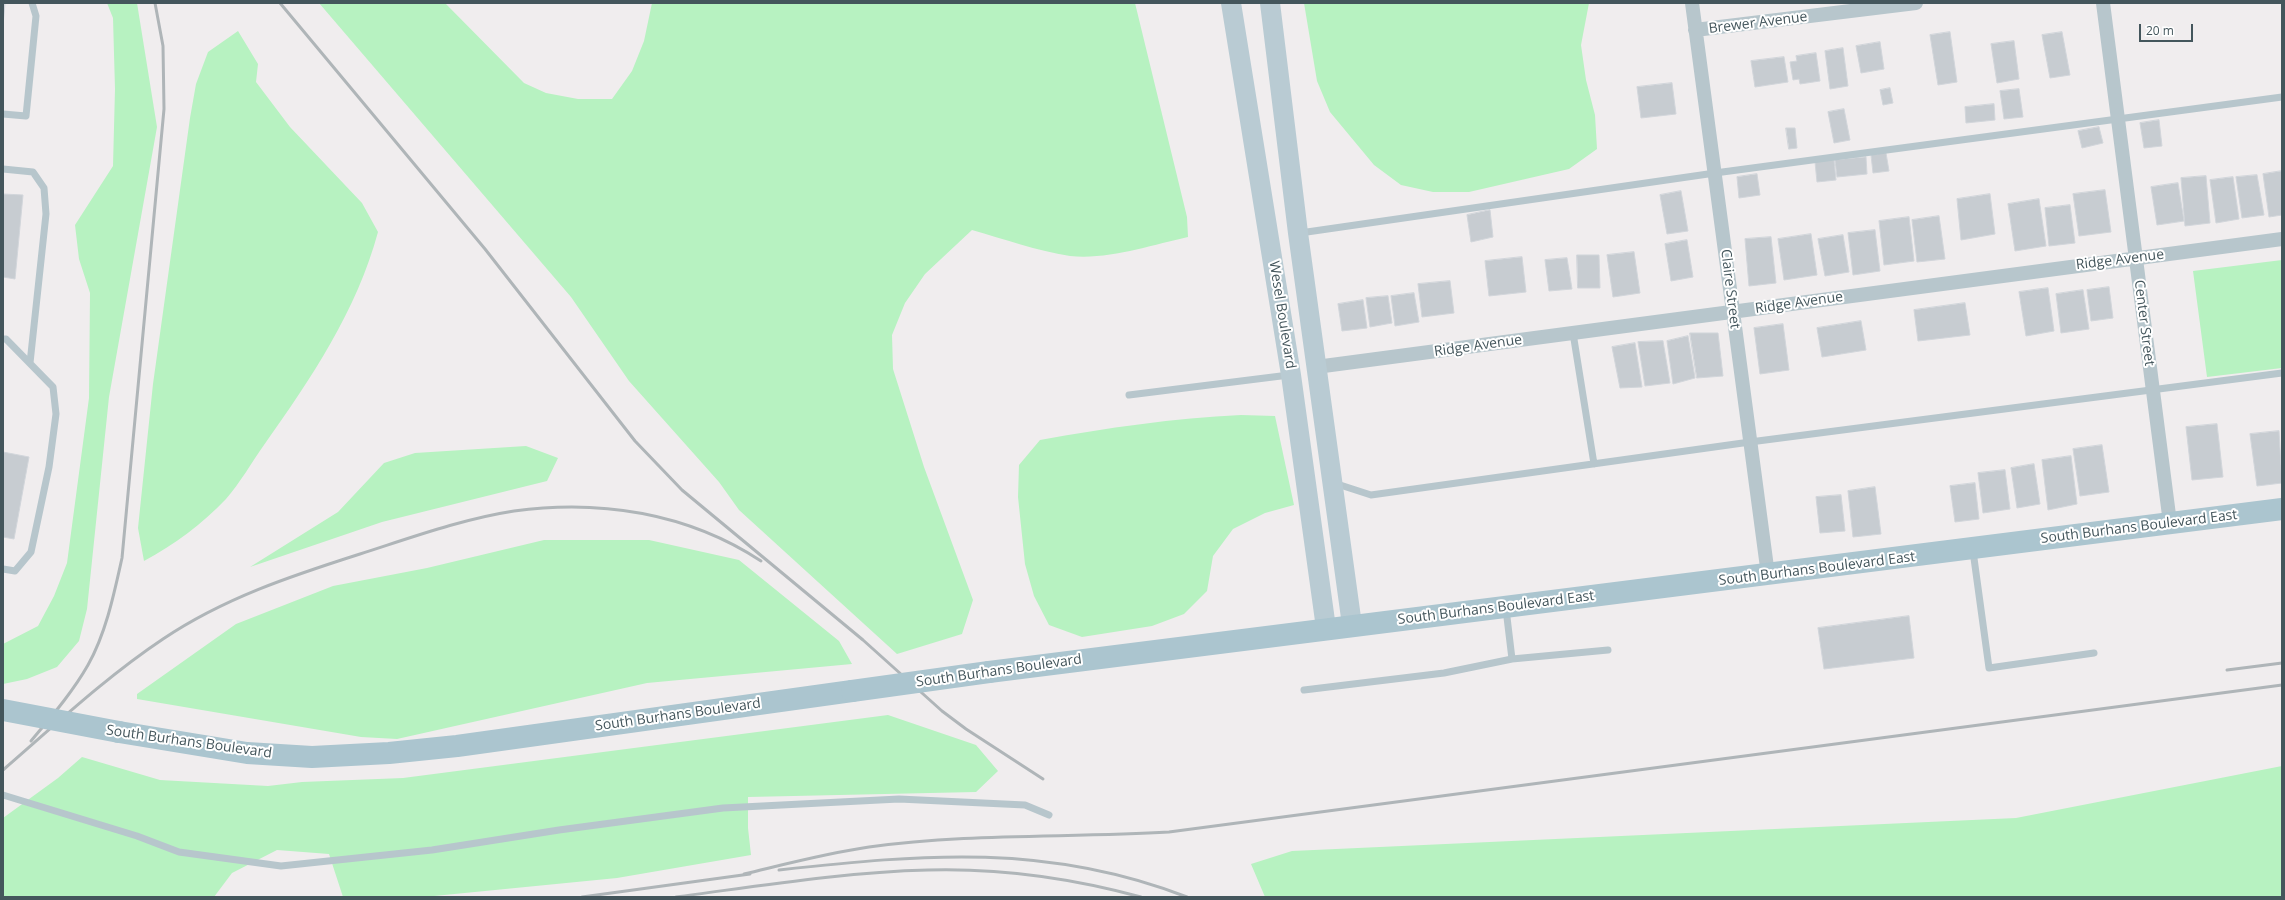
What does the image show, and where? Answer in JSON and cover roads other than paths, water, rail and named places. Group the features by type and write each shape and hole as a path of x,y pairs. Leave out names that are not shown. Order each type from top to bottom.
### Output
{"main road":[{"name":"Wesel Boulevard","path":"1231,3 1291,375 1326,628"},
{"name":"Wesel Boulevard","path":"1270,3 1298,233 1352,625"},
{"name":"South Burhans Boulevard East","path":"1352,625 1768,575 2282,509"},
{"name":"South Burhans Boulevard","path":"3,710 119,732 247,753 312,757 389,753 457,746 989,672 1352,625"}],"street":[{"name":"Claire Street","path":"1692,3 1768,575"},
{"name":"Brewer Avenue","path":"1695,30 1851,7 1916,3"},
{"name":"Center Street","path":"2103,3 2170,523"},
{"name":"Ridge Avenue","path":"1316,367 2136,257 2282,239"}],"lane":[{"path":"3,114 26,116 36,16 32,3"},
{"path":"1298,233 1715,173 2282,97"},
{"path":"3,168 33,172 44,188 46,214 30,363"},
{"path":"1573,333 1594,464"},
{"path":"3,338 6,339 54,387 56,414 50,459 31,552 15,571 3,569"},
{"path":"1332,482 1371,495 1750,442 2282,373"},
{"path":"1129,395 1291,375"},
{"path":"1972,549 1989,668 2094,653"},
{"path":"1506,607 1512,659"},
{"path":"1304,690 1444,673 1512,659 1608,650"},
{"path":"3,795 137,836 179,852 281,866 432,850 559,830 724,808 899,799 1025,806 1049,815"}],"railway":[{"path":"31,741 68,695 82,675 94,653 105,627 122,558 164,109 163,46 155,3"},
{"path":"280,3 485,249 635,441 682,490 863,640 942,711 966,729 1043,779"},
{"path":"3,770 121,669 186,624 258,589 334,562 456,524 495,514 514,511 579,507 611,509 673,521 704,531 761,561"},
{"path":"2227,670 2282,663"},
{"path":"744,874 853,849 869,847 981,838 1169,832 2282,685"},
{"path":"779,870 884,860 935,857 985,857 1035,861 1085,868 1136,880 1187,897"},
{"path":"676,897 833,877 896,871 928,870 982,871 1035,876 1088,884 1141,897"},
{"path":"582,897 750,874"}]}
